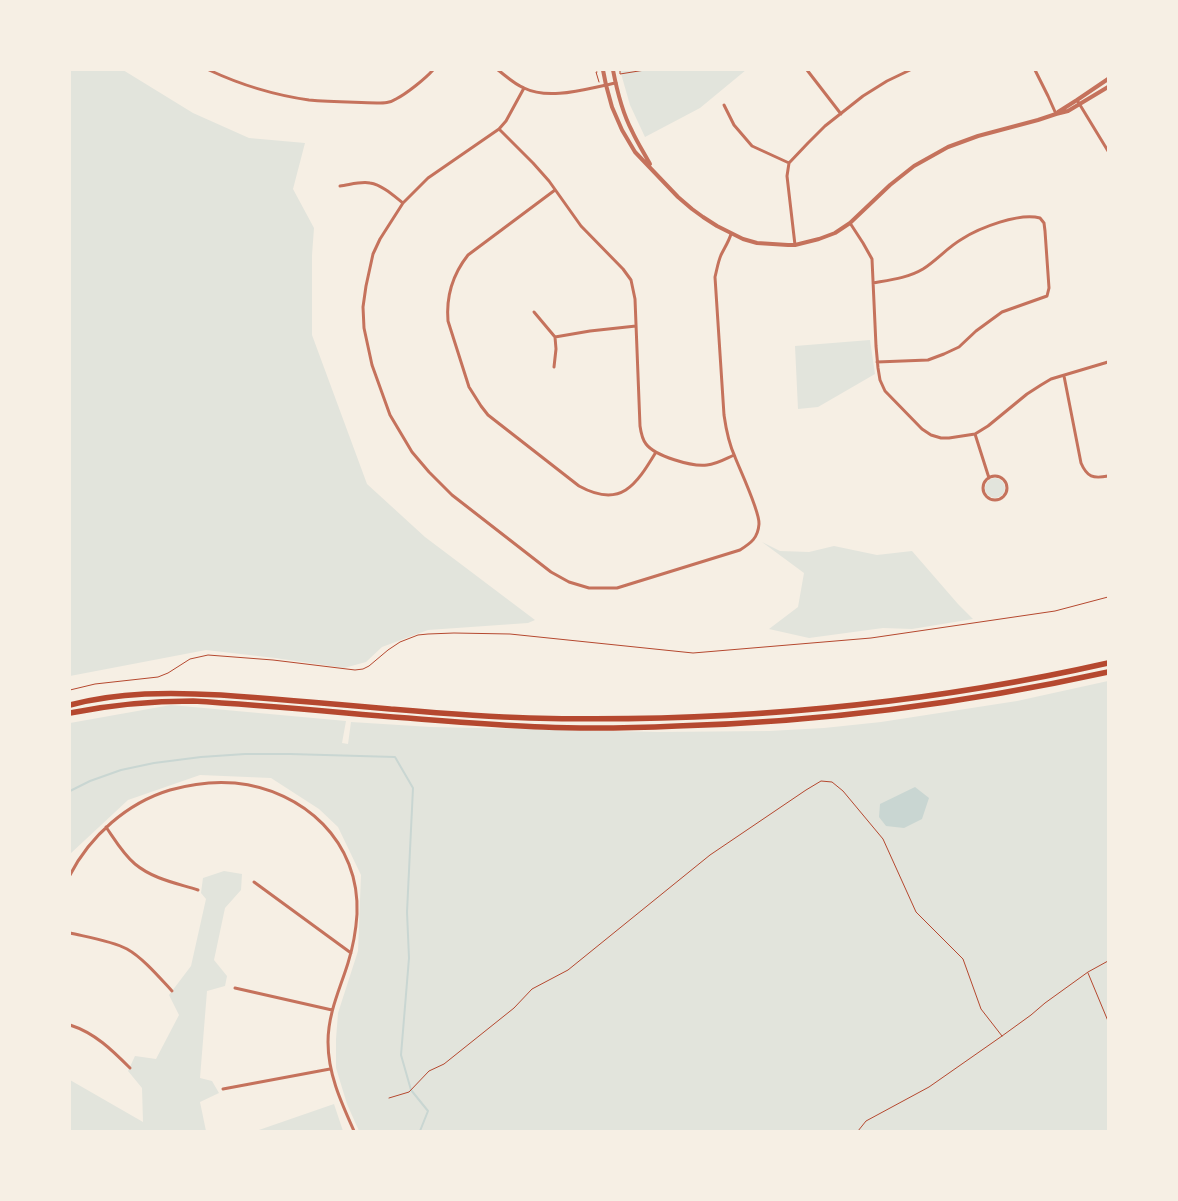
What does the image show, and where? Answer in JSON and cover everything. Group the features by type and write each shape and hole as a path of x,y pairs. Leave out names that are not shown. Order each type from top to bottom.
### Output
{"highway":[{"path":"70,705 117,696 157,693 187,693 514,718 591,719 707,717 775,713 897,701 994,686 1108,663"},
{"path":"70,713 115,705 193,701 441,721 545,727 650,727 705,725 772,722 926,705 997,694 1108,672"}],"street":[{"path":"209,70 231,80 283,96 310,100 388,103 427,77 433,70"},
{"path":"498,70 524,88 535,92 574,92 599,86 616,84"},
{"path":"603,70 612,107 622,130 635,152 652,168 678,197 692,209 731,234 757,243 788,245 819,240 835,233 850,223 890,185 914,166 948,147 975,136 1068,111 1108,87"},
{"path":"613,70 619,96 630,126 652,168"},
{"path":"807,70 841,114"},
{"path":"795,245 787,176 789,164 808,143 863,96 910,70"},
{"path":"1034,70 1056,114"},
{"path":"1056,114 1108,78"},
{"path":"524,88 506,121 499,128 428,178 403,203 380,239 373,254 363,307 364,328 372,365 390,414 412,452 452,495 551,572 569,582 589,588 617,588 740,550 750,544 756,536 759,523 757,512 734,455 724,415 716,277 718,263 729,242 731,234"},
{"path":"1077,100 1108,151"},
{"path":"724,105 734,125 752,146 789,164"},
{"path":"499,128 533,163 581,226 623,268 631,280 635,299 640,426 643,440 656,452 692,465 709,465 734,455"},
{"path":"340,186 369,182 385,189 403,203"},
{"path":"555,190 468,255 455,275 447,311 448,321 469,387 488,415 588,492 601,495 613,495 629,488 637,482 656,452"},
{"path":"873,282 897,278 922,269 962,239 991,225 1006,220 1031,217 1040,218 1044,223 1049,288 1047,296 1002,312 976,331 959,347 944,354 928,360 877,362"},
{"path":"850,223 872,259 877,362 880,380 884,390 922,429 931,435 941,438 949,438 975,434 988,426 1027,394 1051,379 1108,362"},
{"path":"534,312 555,337 556,349 554,367"},
{"path":"555,337 590,331 636,326"},
{"path":"1064,376 1081,463 1087,474 1092,477 1098,478 1108,476"},
{"path":"975,434 989,478"},
{"path":"994,476 998,477 1006,484 1006,492 1003,498 993,501 983,493 983,485 989,478 994,476"},
{"path":"70,875 84,852 106,828 131,809 149,799 174,789 206,783 235,783 256,786 275,792 313,814 340,844 348,860 353,877 357,905 355,934 351,953 332,1010 328,1040 330,1069 337,1093 354,1131"},
{"path":"106,828 125,854 135,864 159,878 198,890"},
{"path":"254,882 351,953"},
{"path":"70,933 125,948 136,955 172,991"},
{"path":"235,988 332,1010"},
{"path":"70,1025 94,1036 106,1045 130,1068"},
{"path":"223,1089 330,1069"}],"path":[{"path":"620,70 620,74 645,70"},
{"path":"596,72 599,86"},
{"path":"70,690 95,684 158,677 168,673 190,659 208,655 273,660 355,670 363,669 400,642 418,635 428,634 510,634 693,653 871,638 1055,611 1108,597"},
{"path":"389,1098 409,1092 430,1071 444,1064 514,1008 532,989 568,970 710,855 821,781 832,782 843,791 883,839 916,912 963,959 981,1008 1002,1036"},
{"path":"858,1131 866,1121 929,1087 1002,1036 1088,972 1108,961"},
{"path":"1088,972 1108,1021"}],"shaded area":[{"path":"70,70 123,70 193,113 249,138 305,143 293,189 314,228 312,255 312,335 367,484 425,537 535,620 528,623 428,630 382,647 366,662 344,668 206,650 70,676"},
{"path":"620,70 746,70 700,108 645,137 630,105"},
{"path":"870,340 875,374 818,407 798,409 795,346"},
{"path":"995,478 1002,481 1005,488 1002,495 995,498 988,495 985,488 988,481"},
{"path":"762,542 780,551 809,552 834,546 877,555 912,551 973,619 912,629 883,628 809,638 769,629 798,607 804,573"},
{"path":"1108,681 1108,1131 359,1131 347,1104 336,1068 336,1039 338,1013 358,951 361,875 338,827 319,809 271,778 200,775 128,800 70,854 70,723 171,705 346,721 342,743 348,744 351,722 431,727 658,732 769,731 824,728 881,722 1017,701"},
{"path":"915,787 929,798 922,819 904,828 886,826 879,817 880,804"},
{"path":"224,871 242,874 241,890 225,908 214,960 227,976 225,986 207,991 200,1078 212,1081 219,1093 200,1102 206,1131 70,1131 70,1080 143,1122 142,1088 128,1071 135,1056 156,1059 179,1015 169,995 191,966 206,899 201,893 203,878"},
{"path":"334,1104 343,1131 256,1131"}],"waterway":[{"path":"70,791 90,781 121,770 154,763 201,757 245,754 395,757 413,788 407,912 409,958 401,1055 411,1090 428,1111 420,1131"}]}
